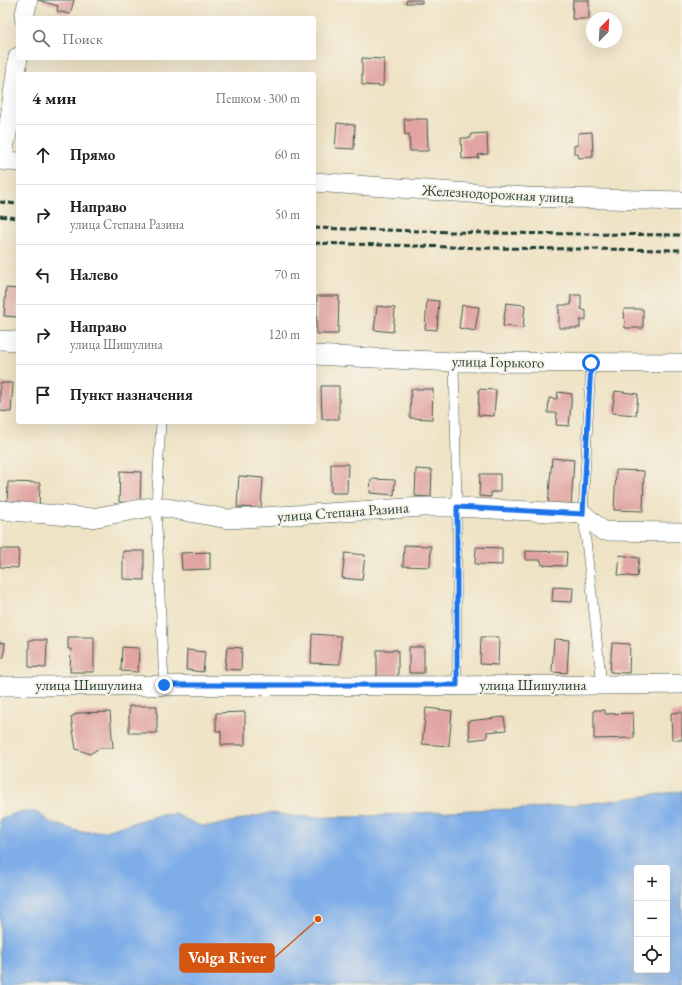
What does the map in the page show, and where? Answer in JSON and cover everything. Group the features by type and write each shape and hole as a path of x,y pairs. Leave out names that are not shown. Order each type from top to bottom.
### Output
{"street":[{"path":"24,16 28,0"},
{"path":"16,72 18,60"},
{"path":"7,161 10,118 16,72"},
{"name":"Железнодорожная улица","path":"316,182 526,197 682,200"},
{"path":"0,340 16,341"},
{"name":"улица Горького","path":"316,355 454,362 682,364"},
{"name":"улица Степана Разина","path":"0,510 92,518 156,506 228,519 423,507 457,507 583,514"},
{"path":"583,514 603,531 682,532"},
{"name":"улица Шишулина","path":"0,686 682,684"}],"lane":[{"path":"454,362 457,507 457,685"},
{"path":"591,363 583,514 602,685"},
{"path":"161,424 156,506 164,685"}],"water":[{"path":"682,791 682,985 0,985 0,819 22,811 36,812 50,822 80,832 105,831 159,815 175,814 200,826 213,826 270,813 302,817 353,817 469,810 525,809 594,803"}],"building":[{"path":"38,0 74,0 70,14 57,11 58,6"},
{"path":"407,0 422,0 422,3 406,3"},
{"path":"573,0 589,0 589,12 586,12 586,19 572,19"},
{"path":"362,58 384,59 383,86 362,85"},
{"path":"404,119 427,119 428,151 410,151 409,134 405,135"},
{"path":"337,123 355,125 354,149 335,148"},
{"path":"592,132 593,157 579,158 578,154 574,154 574,146 578,145 578,133"},
{"path":"487,133 488,154 478,155 479,158 462,159 461,138 471,138 471,134"},
{"path":"6,288 16,289 16,317 4,316"},
{"path":"571,295 581,295 581,309 586,311 586,320 580,320 580,328 559,328 559,305 571,305"},
{"path":"317,296 339,296 338,334 316,334"},
{"path":"427,300 439,301 437,330 425,329"},
{"path":"506,303 525,305 523,328 503,326"},
{"path":"462,305 479,307 475,331 459,328"},
{"path":"377,306 395,308 393,332 374,330"},
{"path":"624,309 643,309 643,328 625,328"},
{"path":"0,383 13,383 11,412 0,411"},
{"path":"321,386 339,386 339,419 322,419"},
{"path":"411,389 433,389 432,419 410,418"},
{"path":"479,389 496,390 494,416 478,415"},
{"path":"615,391 638,394 636,415 612,413"},
{"path":"558,392 572,394 569,426 556,425 557,413 548,413 549,398 557,399"},
{"path":"552,458 574,460 571,507 548,506"},
{"path":"331,464 348,464 347,493 331,493"},
{"path":"416,469 432,470 431,497 415,496"},
{"path":"616,470 644,471 643,511 614,510"},
{"path":"120,471 141,472 140,503 119,502"},
{"path":"480,474 500,474 500,492 491,492 491,497 479,496"},
{"path":"239,476 263,478 261,508 237,507"},
{"path":"371,479 395,480 394,495 370,493"},
{"path":"8,482 40,483 39,509 7,507"},
{"path":"404,545 431,546 430,567 403,566"},
{"path":"476,547 502,548 502,565 475,564"},
{"path":"0,549 19,549 18,568 0,567"},
{"path":"123,551 144,551 144,580 123,579"},
{"path":"526,551 567,552 566,566 542,565 541,560 526,560"},
{"path":"210,552 210,569 182,570 181,553"},
{"path":"345,553 365,555 362,580 342,578"},
{"path":"620,555 639,558 637,577 618,575"},
{"path":"553,587 573,588 572,602 552,601"},
{"path":"312,634 341,636 340,664 311,663"},
{"path":"68,637 94,637 94,672 70,672 71,649 68,649"},
{"path":"481,637 499,637 498,665 480,664"},
{"path":"554,639 569,640 567,673 552,672"},
{"path":"29,640 47,640 46,668 29,667"},
{"path":"0,642 5,643 4,657 0,657"},
{"path":"612,643 630,644 629,673 610,672"},
{"path":"122,647 139,648 138,672 121,671"},
{"path":"227,647 242,648 241,670 225,669"},
{"path":"409,647 424,647 424,673 409,673"},
{"path":"187,650 205,652 203,672 186,670"},
{"path":"377,650 398,650 398,677 377,677"},
{"path":"129,706 157,706 157,733 129,733"},
{"path":"426,708 452,711 449,746 422,744"},
{"path":"594,710 605,710 605,714 633,713 634,738 594,739"},
{"path":"110,712 113,748 99,748 90,754 76,749 71,717 78,713"},
{"path":"245,712 245,745 221,745 221,731 216,731 216,713"},
{"path":"682,712 682,740 672,740 671,713"},
{"path":"504,717 506,730 487,732 487,738 470,740 468,721"}],"railway":[{"path":"0,202 16,204"},
{"path":"0,216 16,218"},
{"path":"316,228 488,233 682,235"},
{"path":"316,243 486,248 682,250"}],"place":[{"name":"Volga River","path":"318,919"}],"route":[{"path":"164,685 457,685 457,507 583,514 591,363"}]}
